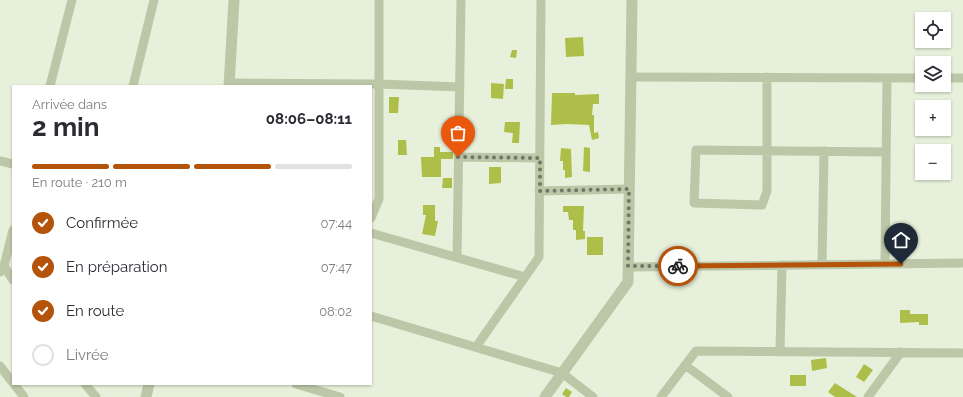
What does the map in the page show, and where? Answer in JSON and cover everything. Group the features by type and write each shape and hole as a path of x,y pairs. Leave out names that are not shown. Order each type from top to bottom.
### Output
{"street":[{"path":"50,85 72,0"},
{"path":"133,85 154,0"},
{"path":"234,0 229,85 379,84 460,87"},
{"path":"372,215 379,199 375,166 379,84 379,0"},
{"path":"457,257 461,0"},
{"path":"476,347 539,257 541,0"},
{"path":"545,397 628,282 632,0"},
{"path":"631,77 915,78"},
{"path":"767,78 767,150 767,191 762,205 694,203 696,150 767,150 886,152"},
{"path":"885,264 887,78"},
{"path":"951,78 963,78"},
{"path":"822,264 824,151"},
{"path":"458,157 540,158"},
{"path":"0,161 12,164"},
{"path":"540,191 629,189"},
{"path":"1,268 12,233"},
{"path":"372,233 525,277"},
{"path":"628,266 963,263"},
{"path":"780,352 782,265"},
{"path":"1,268 12,268"},
{"path":"1,268 12,279"},
{"path":"372,316 562,373 593,397"},
{"path":"661,397 696,351 963,353"},
{"path":"868,397 901,352"},
{"path":"685,365 728,397"},
{"path":"0,366 12,383"},
{"path":"14,385 24,397"},
{"path":"86,385 94,396"},
{"path":"146,397 149,385"},
{"path":"300,385 325,391 340,397"}],"building":[{"path":"583,37 584,56 566,57 565,38"},
{"path":"512,50 517,50 516,58 510,57"},
{"path":"506,79 513,79 513,89 505,89"},
{"path":"491,83 504,84 503,99 491,98"},
{"path":"552,93 575,93 575,95 599,94 599,104 593,104 592,115 594,115 594,133 598,132 599,138 592,140 589,125 551,125"},
{"path":"389,97 399,97 398,113 389,113"},
{"path":"505,122 520,122 519,143 512,143 513,133 504,132"},
{"path":"398,140 406,140 407,155 398,155"},
{"path":"434,147 440,147 440,152 453,152 453,159 441,159 441,177 422,177 421,157 434,157"},
{"path":"584,147 590,148 590,172 583,171"},
{"path":"561,148 571,149 572,177 565,178 563,161 560,161"},
{"path":"489,167 501,167 501,183 489,184"},
{"path":"443,178 452,178 452,188 442,188"},
{"path":"423,205 435,205 435,221 438,221 435,236 422,234 426,215 423,215"},
{"path":"563,206 584,206 583,231 585,231 585,239 576,240 576,230 573,230 573,220 569,220 568,212 563,212"},
{"path":"587,237 603,237 603,255 587,255"},
{"path":"900,310 910,310 910,314 928,314 928,325 919,325 919,322 900,323"},
{"path":"826,358 827,368 812,371 811,360"},
{"path":"864,364 873,370 864,382 856,377"},
{"path":"790,375 806,375 806,386 790,386"},
{"path":"835,383 857,397 835,397 828,392"},
{"path":"566,388 572,392 569,397 562,394"}],"way so far":[{"path":"458,157 540,158 540,191 629,189 628,266 678,266"}],"route":[{"path":"678,266 901,264"}]}
